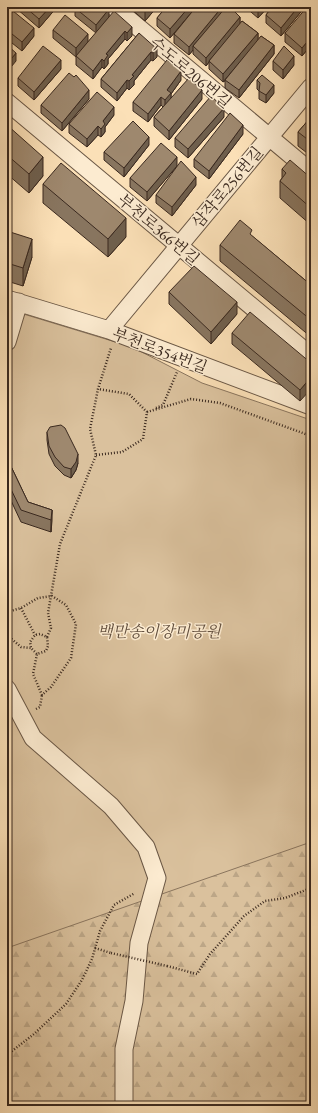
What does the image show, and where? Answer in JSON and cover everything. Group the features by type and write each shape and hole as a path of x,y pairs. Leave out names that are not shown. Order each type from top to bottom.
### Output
{"street":[{"name":"수도로206번길","path":"114,7 269,137"},
{"name":"삼작로256번길","path":"112,332 178,246 311,87"},
{"name":"부천로366번길","path":"7,102 311,356"},
{"name":"삼작로256번길","path":"269,137 311,172"},
{"name":"부천로354번길","path":"13,301 112,332 311,406"},
{"path":"7,342 13,301"},
{"path":"7,689 33,738 111,806 146,847 157,878 139,943 134,1001 124,1049 122,1082 124,1106"}],"path":[{"path":"7,612 21,608 38,598 52,596 66,605 76,624 75,640 71,658 51,687 42,695 33,674 38,654 46,650 48,646 47,637 51,628 48,613 52,596 60,544 96,455 90,429 112,332"},
{"path":"147,412 163,405 183,358"},
{"path":"98,389 129,394 147,412"},
{"path":"147,412 191,399 220,403 311,436"},
{"path":"96,455 122,452 144,439 147,412"},
{"path":"21,608 35,635"},
{"path":"31,648 30,642 35,635 40,634 47,637"},
{"path":"7,635 21,647 31,648 38,654"},
{"path":"7,1055 34,1034 66,1004 82,980 92,959 100,931 114,905 157,878"},
{"path":"95,948 197,974 210,954 244,916 265,901 291,896 311,888"}],"green space":[{"name":"백만송이장미공원","path":"7,309 132,347 202,383 311,420 311,842 7,948"},
{"name":"백만송이장미공원","path":"311,474 311,1106 7,1106 7,553"}],"building":[{"path":"25,7 50,7 39,19"},
{"path":"75,7 107,7 109,9 96,25"},
{"path":"166,7 189,7 170,29 157,18"},
{"path":"196,7 222,7 189,47 174,34"},
{"path":"226,7 230,7 240,17 206,58 193,46"},
{"path":"272,7 298,7 281,28 266,15"},
{"path":"307,7 311,7 311,37 302,48 285,33"},
{"path":"13,11 34,28 22,42 7,30 7,19"},
{"path":"114,11 132,27 127,33 125,31 106,54 108,55 104,61 102,59 93,71 76,56"},
{"path":"65,15 88,34 76,48 53,30"},
{"path":"242,21 258,33 223,74 209,61"},
{"path":"139,33 157,49 153,53 151,52 132,75 134,76 129,81 127,80 117,93 101,79"},
{"path":"261,36 274,45 239,90 225,80"},
{"path":"7,45 16,53 7,64"},
{"path":"43,46 61,60 34,92 18,78"},
{"path":"284,46 294,56 283,70 273,61"},
{"path":"167,60 181,71 167,90 171,93 165,100 161,97 148,114 133,102"},
{"path":"69,73 74,77 76,75 89,90 62,123 41,105"},
{"path":"262,75 274,85 266,95 259,91 260,83 257,80"},
{"path":"189,78 202,90 169,131 154,117"},
{"path":"97,92 114,107 103,121 105,124 101,129 98,126 87,139 69,124"},
{"path":"211,96 224,108 188,149 175,138"},
{"path":"230,113 243,125 209,171 194,159"},
{"path":"311,117 311,142 298,132"},
{"path":"133,121 149,137 124,168 104,152"},
{"path":"7,125 43,157 29,174 7,155"},
{"path":"161,143 177,157 147,192 130,178"},
{"path":"290,160 311,178 311,208 280,181 286,173 282,169"},
{"path":"181,161 196,177 172,207 156,195"},
{"path":"61,163 126,218 108,239 43,184"},
{"path":"240,220 252,230 250,234 311,285 311,320 220,245"},
{"path":"7,231 32,239 23,268 7,263"},
{"path":"194,266 237,302 211,332 169,292"},
{"path":"250,312 311,363 311,377 300,390 232,333"},
{"path":"61,425 65,428 78,454 76,462 71,469 64,467 55,457 49,446 47,432 50,427"},
{"path":"7,458 28,502 52,510 51,520 21,510 7,481"}]}
